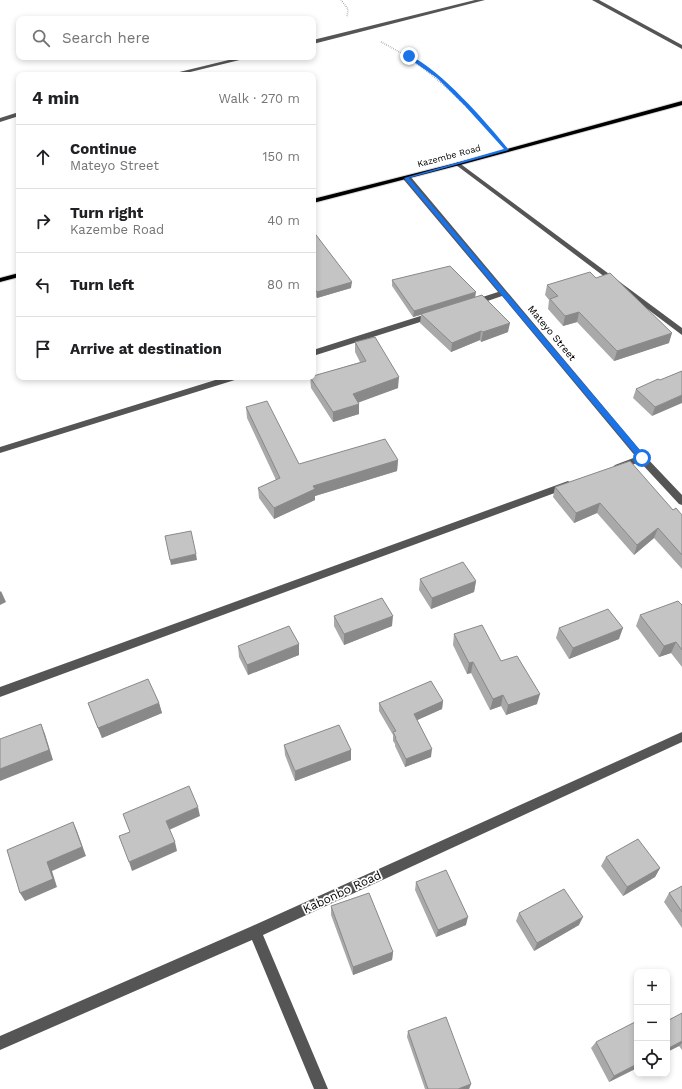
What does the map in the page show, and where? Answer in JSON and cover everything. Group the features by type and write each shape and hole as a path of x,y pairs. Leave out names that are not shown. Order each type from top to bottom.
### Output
{"main road":[{"name":"Kazembe Road","path":"316,200 406,178 682,103"},
{"path":"0,280 16,276"}],"street":[{"path":"316,41 482,0"},
{"path":"595,0 682,47"},
{"path":"183,72 236,60"},
{"path":"0,120 16,115"},
{"path":"458,164 682,332"},
{"name":"Mateyo Street","path":"406,178 642,458 682,501"},
{"path":"466,305 504,293"},
{"path":"316,352 443,312"},
{"path":"0,450 225,380"},
{"path":"605,472 642,458"},
{"path":"0,692 575,482"},
{"name":"Kabonbo Road","path":"0,1043 255,932 682,737"},
{"path":"255,932 321,1089"}],"path":[{"path":"341,0 348,9 345,22 358,32 409,56 438,78 467,105 507,150"}],"building":[{"path":"316,235 352,282 317,292 316,291"},
{"path":"450,266 476,292 414,311 392,280"},
{"path":"590,272 596,278 610,273 672,333 617,351 579,312 565,316 550,299 558,296 547,285"},
{"path":"482,295 510,323 483,332 481,331 452,343 421,314"},
{"path":"375,337 399,377 353,394 359,404 333,412 312,380 316,380 316,375 366,361 355,342"},
{"path":"682,371 682,395 655,407 636,389 658,379 660,380"},
{"path":"267,401 299,464 385,439 398,460 313,486 315,489 274,508 258,488 280,478 246,407"},
{"path":"630,461 673,510 676,508 682,515 682,555 658,528 637,545 600,503 576,513 555,487"},
{"path":"191,531 196,554 170,560 165,536"},
{"path":"463,562 476,581 432,598 420,579"},
{"path":"382,598 393,616 344,634 334,616"},
{"path":"678,601 682,605 682,650 676,642 664,646 640,615"},
{"path":"608,609 623,628 573,648 559,628"},
{"path":"482,625 501,661 517,656 540,694 508,705 503,695 493,699 473,662 469,663 454,634"},
{"path":"289,626 299,644 247,665 238,646"},
{"path":"148,679 159,703 98,728 88,703"},
{"path":"431,681 443,701 414,714 432,749 406,759 395,738 393,732 396,731 379,703"},
{"path":"41,724 49,750 0,769 0,739"},
{"path":"339,725 351,750 295,771 284,745"},
{"path":"189,786 198,807 166,821 175,842 129,862 119,836 130,832 123,814"},
{"path":"73,822 82,847 47,862 53,879 20,893 7,850"},
{"path":"638,839 660,868 627,887 606,857"},
{"path":"446,870 468,917 438,930 416,882"},
{"path":"682,886 682,912 669,893"},
{"path":"564,889 583,917 537,943 519,913"},
{"path":"369,893 393,952 353,967 331,906"},
{"path":"682,1013 682,1041 670,1047 670,1041 670,1019"},
{"path":"446,1017 471,1084 458,1089 428,1089 408,1031"},
{"path":"634,1023 634,1066 614,1076 596,1042"}],"route":[{"path":"409,56 438,78 467,105 507,150 406,178 642,458"}]}
